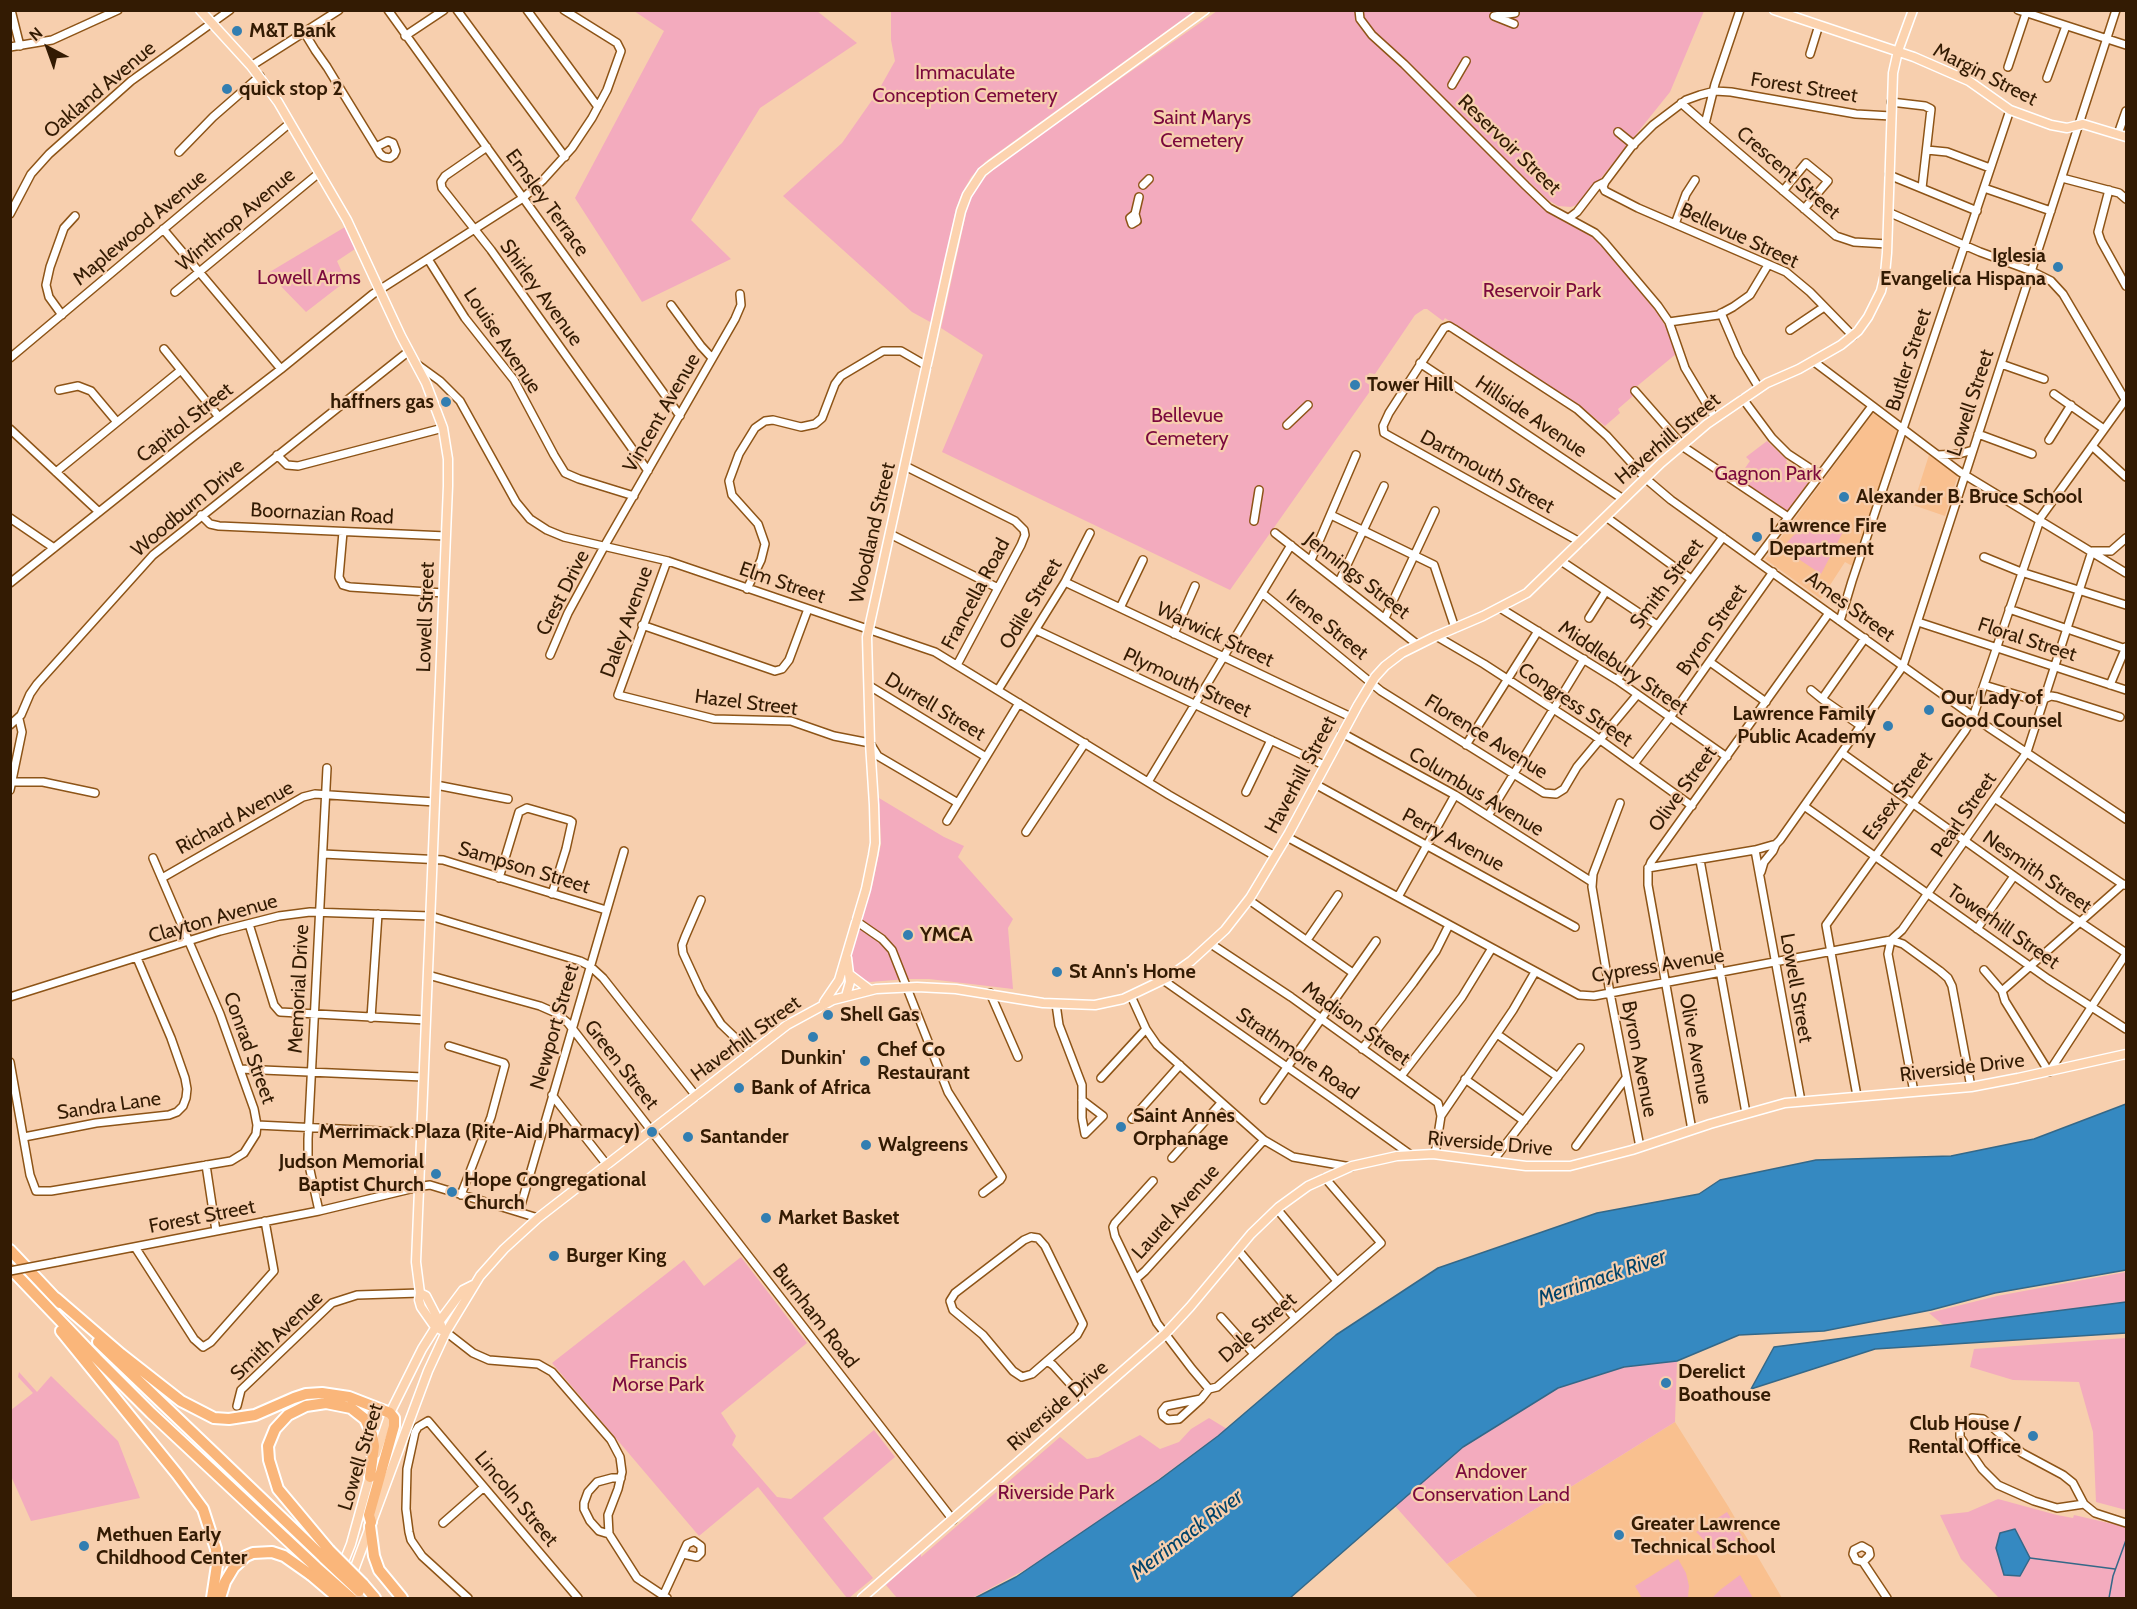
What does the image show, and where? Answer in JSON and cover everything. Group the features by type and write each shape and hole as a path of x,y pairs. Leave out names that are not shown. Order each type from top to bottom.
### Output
{"highway":[{"path":"10,1250 111,1356 327,1554 363,1591 375,1599"},
{"path":"10,1269 151,1413 314,1571 339,1599"},
{"path":"37,1297 62,1333 203,1509 216,1549 217,1565 212,1599"},
{"path":"56,1298 121,1354 181,1401 214,1418 229,1419 255,1415 294,1398 322,1393 349,1397 390,1413 394,1426 369,1515 374,1556 379,1570 402,1599"},
{"path":"327,1554 278,1489 269,1460 268,1446 274,1429 288,1415 306,1406 333,1403 351,1408 365,1419 372,1434 374,1446 370,1476"},
{"path":"220,1599 225,1582 234,1567 246,1556 253,1553 273,1552 314,1571 351,1599"}],"main road":[{"name":"Lowell Street","path":"200,10 260,76 278,102 347,220 437,408 448,459 416,1262 421,1307 437,1324 403,1383 390,1413 351,1544 325,1599"},
{"name":"Woodland Street","path":"820,1006 839,980 871,868 875,843 867,686 868,630 961,211 967,195 975,181 991,165 1204,10"},
{"name":"Margin Street","path":"1774,10 1898,51 1970,81 2010,110 2050,125 2067,128 2083,124 2122,136"},
{"name":"Haverhill Street","path":"437,1324 463,1290 472,1285 504,1249 538,1218 787,1025 820,1006 870,990 907,987 956,989 1056,1004 1095,1005 1111,1003 1131,996 1163,980 1191,962 1226,930 1249,900 1287,837 1351,717 1372,682 1385,666 1402,653 1500,608 1527,593 1645,478 1715,418 1759,388 1841,345 1853,336 1868,317 1881,291 1885,274 1893,73 1898,51 1913,10"},
{"name":"Woodland Street","path":"846,996 850,982 847,955"},
{"path":"849,974 870,990"},
{"path":"839,980 846,996"},
{"name":"Riverside Drive","path":"862,1599 1165,1334 1251,1234 1277,1209 1300,1191 1325,1178 1351,1167 1411,1155 1435,1154 1526,1166 1562,1166 1588,1162 1640,1148 1746,1113 1800,1101 1971,1087 2127,1054"},
{"name":"Haverhill Street","path":"446,1332 469,1295 472,1285"},
{"path":"437,1324 446,1332"},
{"name":"Lowell Street","path":"339,1599 351,1578 428,1371 446,1332"}],"street":[{"path":"10,47 52,40 118,10"},
{"name":"Oakland Avenue","path":"10,214 31,174 49,154 131,81 230,10"},
{"path":"251,66 339,10"},
{"name":"Emsley Terrace","path":"388,10 680,416"},
{"path":"405,36 444,10"},
{"path":"457,10 565,157"},
{"path":"527,10 598,106"},
{"name":"Capitol Street","path":"10,583 380,289 523,198 543,180 565,157 598,106 611,82 621,48 617,43 564,10"},
{"name":"Reservoir Street","path":"1359,10 1360,19 1372,35 1549,208 1595,233 1669,322 1685,368 1715,418"},
{"path":"1705,124 1740,10"},
{"path":"2018,10 2127,45"},
{"name":"Lowell Street","path":"1761,881 1764,862 1903,666 2116,10"},
{"path":"11,12 20,45"},
{"path":"1514,24 1494,16 1515,13"},
{"path":"2007,67 2026,13"},
{"path":"1810,54 1819,25"},
{"path":"2047,78 2066,26"},
{"path":"304,32 376,147"},
{"path":"1452,85 1466,61"},
{"path":"179,152 213,117 260,76"},
{"path":"1569,218 1577,212 1597,186 1605,182 1653,125 1681,103 1713,92"},
{"name":"Forest Street","path":"1713,92 1731,92 1856,114 1891,116"},
{"path":"1891,102 1925,106 1931,109 1922,188"},
{"name":"Crescent Street","path":"1681,103 1842,239 1887,244"},
{"name":"Butler Street","path":"1840,621 1859,558 2010,110"},
{"path":"2122,136 2127,111"},
{"name":"Maplewood Avenue","path":"10,358 290,123"},
{"path":"1618,132 1634,145"},
{"name":"Shirley Avenue","path":"486,147 445,176 441,182 444,191 475,230 648,471"},
{"path":"1927,150 1947,152 1990,168"},
{"path":"1783,190 1806,163 1828,181 1804,209"},
{"name":"Winthrop Avenue","path":"175,292 319,173"},
{"path":"1889,175 1977,211"},
{"path":"1143,185 1149,178"},
{"path":"2061,178 2119,193 2127,199"},
{"path":"1675,224 1686,194 1695,180"},
{"name":"Bellevue Street","path":"1605,182 1605,191 1795,278 1853,336"},
{"path":"1984,188 2051,211"},
{"path":"2109,190 2098,232 2127,286"},
{"path":"1135,214 1138,197"},
{"path":"1888,212 2051,281 2063,294 2126,400"},
{"path":"62,315 46,290 47,278 64,228 75,216"},
{"path":"163,230 281,369"},
{"name":"Louise Avenue","path":"428,259 465,318 514,380 565,472 579,479 634,496"},
{"path":"1669,322 1704,318 1733,308 1750,295 1768,265"},
{"name":"Vincent Avenue","path":"605,546 738,314 740,294"},
{"path":"671,305 712,358"},
{"path":"1790,330 1824,307"},
{"path":"1721,313 1739,355 1759,388"},
{"name":"Ames Street","path":"1420,363 1438,335 1449,326 1577,409 1607,436 1645,478 1671,500 1973,717 2127,819"},
{"path":"164,349 219,417"},
{"name":"Woodburn Drive","path":"10,725 19,718 37,684 162,546 409,351"},
{"path":"747,589 763,555 764,539 758,524 732,495 729,481 739,454 755,428 769,420 804,427 819,422 841,376 883,351 901,351 927,366"},
{"path":"1814,361 1965,475 2127,573"},
{"name":"Dartmouth Street","path":"1420,363 1383,426 1384,433 1580,542"},
{"name":"Hillside Avenue","path":"1420,363 1623,499"},
{"name":"Elm Street","path":"416,364 440,381 460,400 510,492 530,519 547,530 564,537 667,561 928,649 1275,856"},
{"path":"2001,364 2044,379"},
{"path":"56,472 181,370"},
{"path":"59,390 78,386 91,391 117,422"},
{"path":"1635,391 1681,446 1788,517"},
{"path":"2054,394 2104,429"},
{"path":"1743,399 1772,438 1788,454 1820,475"},
{"name":"Essex Street","path":"1857,1096 1826,925 1914,804 1973,717 2039,520 2126,400"},
{"path":"1287,425 1308,405"},
{"path":"2049,440 2070,405"},
{"path":"1756,560 1872,406"},
{"path":"277,455 287,465 298,466 443,428"},
{"path":"10,429 99,512"},
{"path":"1978,434 2032,454"},
{"path":"2092,446 2127,477"},
{"path":"1938,455 1959,454 1973,450"},
{"path":"1311,560 1356,455"},
{"name":"Francella Road","path":"905,466 1015,521 1024,530 1024,539 957,665"},
{"path":"1339,582 1384,486"},
{"path":"1254,521 1259,490"},
{"path":"1385,618 1435,511"},
{"name":"Boornazian Road","path":"201,515 214,526 446,536"},
{"path":"1331,515 1434,565 1455,628"},
{"path":"1606,517 1691,579"},
{"path":"10,518 54,548"},
{"path":"343,532 339,577 344,585 444,593"},
{"name":"Odile Street","path":"998,690 1065,582 1090,533"},
{"name":"Jennings Street","path":"1275,533 1418,645"},
{"path":"890,534 998,588"},
{"name":"Smith Street","path":"1617,680 1723,537"},
{"path":"2092,551 2112,551 2127,538"},
{"path":"1148,782 1291,545"},
{"name":"Crest Drive","path":"550,655 568,613 605,546"},
{"name":"Pearl Street","path":"1891,940 1902,930 2026,754 2092,551"},
{"path":"1984,557 2021,572 2127,604"},
{"path":"1120,608 1143,560"},
{"name":"Daley Avenue","path":"618,695 642,624 667,561"},
{"path":"1561,561 1658,625"},
{"name":"Byron Street","path":"1634,764 1670,718 1773,572"},
{"name":"Warwick Street","path":"1065,582 1351,717"},
{"path":"1174,634 1196,586"},
{"path":"1589,618 1606,591"},
{"name":"Irene Street","path":"1262,593 1372,682"},
{"name":"Middlebury Street","path":"1500,608 1617,680 1726,758"},
{"path":"642,624 775,671 782,669 789,660 808,609"},
{"path":"2008,609 2126,648 2110,685"},
{"name":"Olive Street","path":"1648,868 1829,613"},
{"name":"Floral Street","path":"1918,622 2127,690"},
{"name":"Plymouth Street","path":"1036,630 1324,765"},
{"path":"1466,745 1538,631"},
{"name":"Congress Street","path":"1436,636 1508,679 1600,739 1692,806"},
{"path":"1822,699 1865,638"},
{"path":"1488,816 1584,659"},
{"path":"1710,662 1766,702"},
{"name":"Florence Avenue","path":"1372,682 1381,691 1544,793 1556,794 1564,789 1577,767 1600,739"},
{"name":"Durrell Street","path":"867,686 986,757"},
{"path":"1984,686 2034,700 2057,697 2120,717"},
{"path":"1811,690 1861,726"},
{"name":"Hazel Street","path":"618,695 714,719 791,721 834,736 870,743"},
{"path":"1600,739 1637,695"},
{"path":"947,821 1019,703"},
{"name":"Woodburn Drive","path":"10,790 14,782 22,732 19,718"},
{"name":"Columbus Avenue","path":"1342,733 1455,795 1592,882"},
{"path":"1246,792 1271,740"},
{"path":"870,743 878,756 958,803"},
{"path":"1026,832 1085,743"},
{"name":"Nesmith Street","path":"1842,753 2079,922 2127,953"},
{"name":"Memorial Drive","path":"319,1211 308,1161 327,768"},
{"path":"14,782 43,782 95,793"},
{"name":"Perry Avenue","path":"1315,784 1575,927"},
{"path":"436,785 508,800"},
{"name":"Richard Avenue","path":"162,878 309,795 435,802"},
{"path":"1398,897 1455,795"},
{"path":"1996,799 2125,885 2079,922 2002,991"},
{"name":"Byron Avenue","path":"1620,803 1592,882 1610,993 1640,1148"},
{"name":"Towerhill Street","path":"1804,806 2029,966 2127,1029"},
{"path":"499,878 519,812 523,809 536,810 572,822 552,894"},
{"name":"Cypress Avenue","path":"1287,837 1579,995 1594,996 1891,940"},
{"path":"1648,868 1755,850 1776,844"},
{"name":"Lowell Street","path":"1755,850 1800,1101"},
{"name":"Newport Street","path":"519,1212 624,851"},
{"name":"Sampson Street","path":"323,854 433,858 606,910"},
{"name":"Conrad Street","path":"24,1137 30,1175 36,1191 51,1191 237,1158 256,1134 257,1125 220,1014 153,858"},
{"path":"1700,860 1746,1113"},
{"name":"Olive Avenue","path":"1648,868 1648,885 1692,1130"},
{"path":"1977,929 2014,876"},
{"path":"1307,940 1338,895"},
{"path":"701,900 682,945 683,953 701,992 721,1024 752,1053"},
{"path":"1249,900 1353,973"},
{"name":"Clayton Avenue","path":"10,997 249,924 294,914 320,912 430,916 590,966"},
{"path":"371,1018 378,914"},
{"path":"856,921 889,946 948,1092 1002,1177 983,1193"},
{"path":"249,924 276,1010 286,1014 426,1020"},
{"path":"1362,1049 1436,951 1449,925"},
{"path":"1914,1092 1888,954 1891,940 1904,944 1948,978 1954,996 1971,1087"},
{"path":"1264,1100 1376,941"},
{"name":"Madison Street","path":"1211,944 1291,997 1438,1103 1441,1116"},
{"path":"1401,1076 1462,997 1492,948"},
{"path":"1984,970 2002,991 2005,1001 2049,1072 2127,953"},
{"name":"Sandra Lane","path":"24,1137 96,1123 169,1115 177,1112 183,1106 187,1089 185,1078 171,1038 137,958"},
{"path":"590,966 603,978 696,1096"},
{"path":"1435,1154 1441,1116 1497,1034 1535,972"},
{"name":"Green Street","path":"428,975 540,1006 560,1016 572,1028 651,1131"},
{"name":"Strathmore Road","path":"1163,980 1411,1155"},
{"path":"990,993 1018,1058"},
{"path":"1131,996 1146,1029 1157,1045 1264,1140 1293,1157 1351,1167"},
{"path":"1056,1004 1059,1025 1082,1085 1082,1118 1085,1134 1103,1116 1083,1100"},
{"path":"1101,1077 1146,1029"},
{"path":"1497,1034 1558,1077"},
{"path":"449,1046 504,1063 505,1068 491,1117 461,1195"},
{"path":"1492,1162 1580,1048"},
{"path":"10,1062 24,1137"},
{"path":"1132,1119 1180,1065"},
{"path":"240,1070 423,1077"},
{"path":"1576,1146 1626,1078"},
{"path":"1466,1079 1524,1121"},
{"path":"552,1095 607,1165"},
{"path":"1172,1158 1221,1103"},
{"path":"257,1125 421,1133"},
{"name":"Burnham Road","path":"651,1131 953,1520"},
{"name":"Laurel Avenue","path":"1136,1279 1145,1272 1264,1140"},
{"path":"206,1165 216,1231"},
{"name":"Dale Street","path":"1201,1399 1167,1405 1163,1410 1163,1416 1170,1421 1179,1419 1201,1399 1209,1389 1217,1387 1381,1243 1325,1178"},
{"path":"1154,1181 1113,1227 1115,1236 1165,1334 1209,1389"},
{"name":"Forest Street","path":"10,1269 319,1211 430,1185 538,1218"},
{"path":"1277,1209 1337,1281"},
{"path":"135,1247 194,1339 203,1347 211,1342 274,1271 265,1221"},
{"path":"1031,1237 1038,1238 1045,1246 1083,1324 1078,1333 1047,1361 1029,1376 1018,1376 987,1339 950,1305 951,1297 955,1293 1031,1237"},
{"path":"1238,1250 1295,1318"},
{"name":"Smith Avenue","path":"237,1406 242,1390 332,1303 357,1295 420,1293"},
{"path":"1221,1317 1254,1354"},
{"path":"446,1332 473,1353 489,1360 538,1364 552,1372 615,1447 621,1463 621,1478 608,1515 609,1534 637,1578 665,1597 682,1554"},
{"path":"1047,1361 1077,1399 1085,1404"},
{"path":"2084,1503 2068,1508 2057,1508 2034,1501 1998,1485 1982,1468 1960,1437 1960,1426 1972,1418 1989,1423 2014,1448 2063,1475 2078,1490 2084,1503 2099,1516 2127,1523"},
{"name":"Lincoln Street","path":"468,1599 416,1550 409,1532 406,1509 407,1469 415,1432 418,1427 428,1421 578,1599"},
{"path":"609,1534 599,1531 590,1521 584,1509 584,1503 588,1492 597,1482 621,1478"},
{"path":"443,1523 484,1487"},
{"path":"1863,1562 1887,1599"}],"shaded area":[{"name":"Alexander B. Bruce School","path":"1873,413 1898,432 1854,567 1845,562 1821,599 1765,559"},
{"path":"1929,455 1958,475 1945,516 1913,505"},
{"name":"Greater Lawrence Technical School","path":"1675,1422 1782,1598 1478,1598 1447,1564"}],"green space":[{"path":"634,11 817,11 857,43 760,108 691,220 731,259 642,302 575,198 664,31"},
{"name":"Immaculate Conception Cemetery","path":"888,11 1194,11 985,162 971,177 956,208 932,323 912,312 783,196 842,143 877,93 895,61 891,40 891,12"},
{"name":"Bellevue Cemetery","path":"1217,11 1704,11 1670,92 1581,203 1571,207 1558,206 1548,200 1474,129 1470,135 1545,207 1590,232 1658,314 1670,334 1676,354 1630,392 1633,396 1618,409 1620,413 1605,426 1585,410 1445,318 1443,321 1424,309 1415,315 1375,374 1369,373 1365,382 1373,387 1230,590 942,452 983,355 941,328 966,214 979,183 1003,161"},
{"name":"Lowell Arms","path":"345,227 355,249 337,261 346,281 306,312 268,273"},
{"name":"Gagnon Park","path":"1767,441 1787,460 1786,462 1810,480 1786,512 1738,478 1750,461 1746,457"},
{"path":"1812,526 1829,526 1843,532 1821,574 1782,548 1794,535"},
{"name":"YMCA","path":"879,798 944,837 964,846 958,857 1013,919 1008,928 1013,989 929,979 870,982 857,977 853,970 852,953 873,883 881,844"},
{"name":"Francis Morse Park","path":"741,1257 807,1343 721,1413 736,1436 732,1445 777,1497 791,1499 874,1430 895,1457 823,1518 873,1578 849,1598 758,1487 699,1536 552,1363 684,1260 704,1286"},
{"path":"2126,1272 2126,1330 1961,1340 1929,1313 1997,1296"},
{"path":"2126,1338 2126,1510 2096,1502 2093,1432 2079,1382 2013,1380 1970,1367 1974,1349"},
{"name":"Andover Conservation Land","path":"1677,1361 1675,1422 1447,1564 1395,1506 1463,1447 1558,1388 1624,1367"},
{"path":"19,1372 37,1392 51,1376 118,1441 140,1498 31,1521 11,1476 11,1410 33,1393 18,1377"},
{"name":"Riverside Park","path":"1209,1418 1227,1429 1133,1498 1030,1567 972,1598 897,1598 886,1585 1060,1437 1087,1459 1098,1457 1140,1435 1160,1449 1179,1442 1191,1429"},
{"path":"1998,1499 2057,1515 2073,1518 2074,1515 2126,1527 2126,1598 1999,1598 1961,1559 1940,1515 1968,1512"},
{"path":"1727,1512 1748,1546 1731,1554 1713,1549 1696,1532"},
{"path":"1678,1559 1686,1573 1689,1586 1688,1598 1642,1598 1635,1586"},
{"path":"1740,1575 1753,1598 1712,1598 1720,1590"}],"water":[{"name":"Merrimack River","path":"2126,1104 2126,1270 1995,1293 1931,1310 1824,1331 1739,1335 1677,1361 1624,1367 1558,1388 1463,1447 1290,1598 975,1598 1016,1577 1159,1480 1218,1436 1336,1335 1438,1268 1597,1213 1699,1194 1720,1180 1816,1160 1951,1156 2034,1139"},
{"path":"2126,1302 2126,1333 1875,1349 1751,1389 1774,1347"},
{"path":"2015,1529 2030,1558 2020,1576 2004,1575 1996,1548 2000,1533"}],"waterway":[{"path":"2109,1598 2113,1576 2126,1540"},
{"path":"2030,1558 2115,1569"}],"place":[{"name":"M&T Bank","path":"237,31"},
{"name":"quick stop 2","path":"227,89"},
{"name":"Iglesia Evangelica Hispana","path":"2058,267"},
{"name":"Tower Hill","path":"1355,385"},
{"name":"haffners gas","path":"446,402"},
{"name":"Alexander B. Bruce School","path":"1844,497"},
{"name":"Lawrence Fire Department","path":"1757,537"},
{"name":"Our Lady of Good Counsel","path":"1929,710"},
{"name":"Lawrence Family Public Academy","path":"1888,726"},
{"name":"YMCA","path":"908,935"},
{"name":"St Ann's Home","path":"1057,972"},
{"name":"Shell Gas","path":"828,1015"},
{"name":"Dunkin'","path":"813,1037"},
{"name":"Chef Co Restaurant","path":"865,1061"},
{"name":"Bank of Africa","path":"739,1088"},
{"name":"Saint Annes Orphanage","path":"1121,1127"},
{"name":"Merrimack Plaza (Rite-Aid Pharmacy)","path":"652,1132"},
{"name":"Santander","path":"688,1137"},
{"name":"Walgreens","path":"866,1145"},
{"name":"Judson Memorial Baptist Church","path":"436,1174"},
{"name":"Hope Congregational Church","path":"452,1192"},
{"name":"Market Basket","path":"766,1218"},
{"name":"Burger King","path":"554,1256"},
{"name":"Derelict Boathouse","path":"1666,1383"},
{"name":"Club House / Rental Office","path":"2033,1436"},
{"name":"Greater Lawrence Technical School","path":"1619,1535"},
{"name":"Methuen Early Childhood Center","path":"84,1546"}],"park label":[{"name":"Saint Marys Cemetery","path":"1202,130"},
{"name":"Reservoir Park","path":"1542,291"}]}
